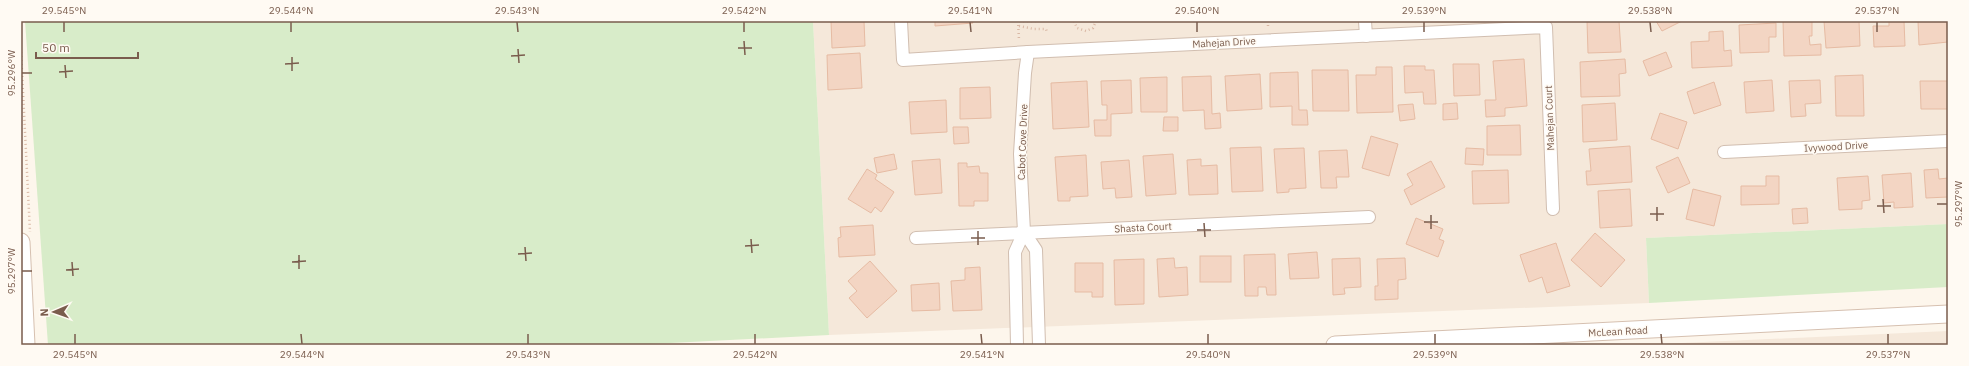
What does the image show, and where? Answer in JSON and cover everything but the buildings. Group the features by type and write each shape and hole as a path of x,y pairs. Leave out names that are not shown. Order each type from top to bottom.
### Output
{"street":[{"name":"Mahejan Drive","path":"901,21 903,60 1028,52 1546,27"},
{"path":"1365,21 1366,36"},
{"name":"Mahejan Court","path":"1546,27 1553,209"},
{"name":"Cabot Cove Drive","path":"1017,345 1014,252 1024,232 1020,154 1025,73 1028,52"},
{"name":"Ivywood Drive","path":"1724,152 1948,141"},
{"name":"Shasta Court","path":"916,238 1369,217"},
{"path":"1024,232 1036,250 1039,345"},
{"path":"26,238 26,345"},
{"name":"McLean Road","path":"1335,345 1459,342 1948,314"}],"path":[{"path":"1019,40 1018,21 1039,21"},
{"path":"1074,21 1077,28 1086,31 1093,28 1096,21"},
{"path":"1268,21 1268,29"},
{"path":"1019,26 1034,29 1046,29 1047,32"},
{"path":"21,52 26,238"}],"shaded area":[{"path":"813,21 1948,21 1948,224 1646,238 1649,303 829,335"},
{"path":"1948,331 1948,345 1637,345"}],"green space":[{"path":"25,21 813,21 829,335 631,345 48,345"},
{"path":"1948,224 1948,287 1649,303 1646,238"}]}
